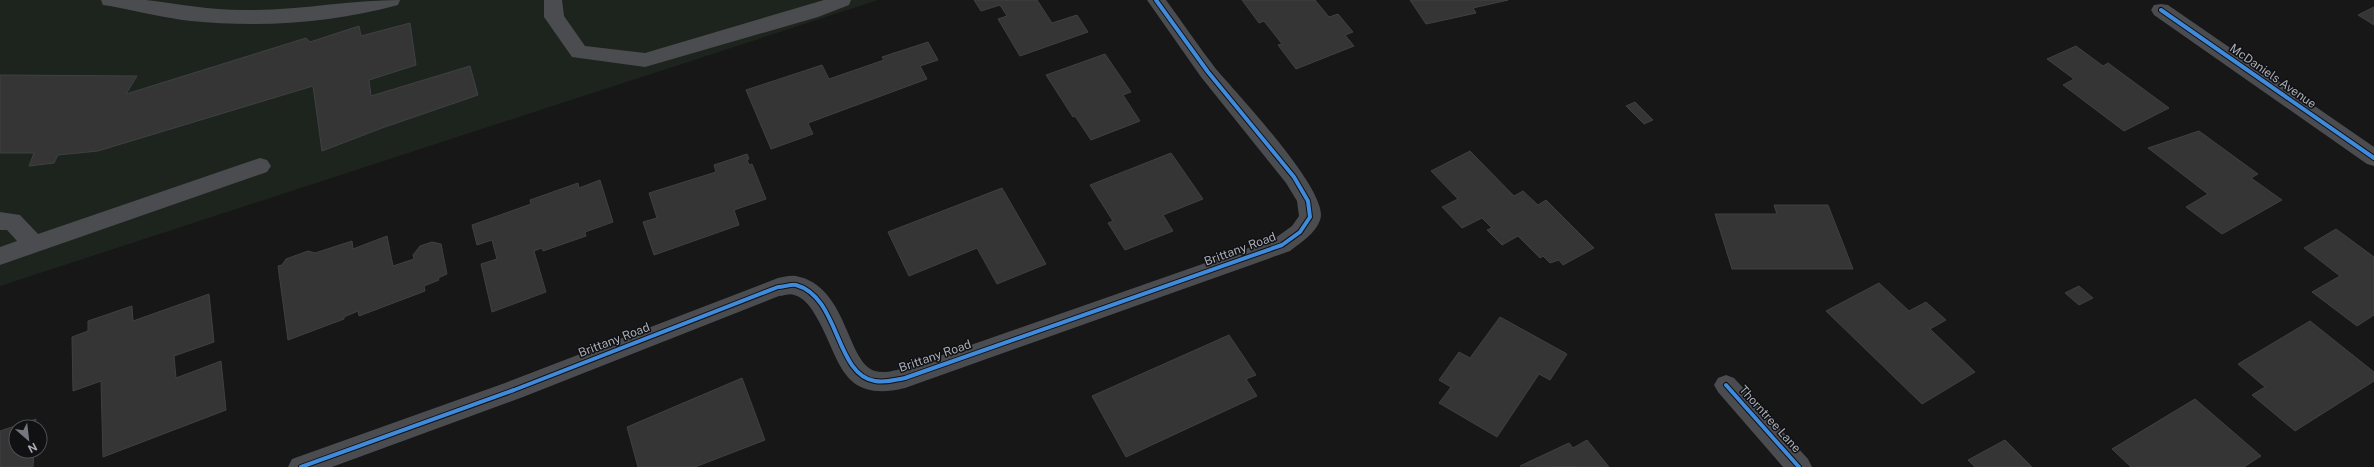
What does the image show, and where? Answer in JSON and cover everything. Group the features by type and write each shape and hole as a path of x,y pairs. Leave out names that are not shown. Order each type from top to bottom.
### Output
{"street":[{"path":"110,0 189,14 230,17 335,11 357,8 391,0"},
{"path":"553,0 554,17 579,52 645,60 811,12 842,0"},
{"name":"Brittany Road","path":"300,467 514,390 778,287 796,285 811,295 826,311 852,363 865,378 882,382 905,378 1282,244 1300,232 1310,217 1308,200 1294,177 1208,72 1156,0"},
{"name":"McDaniels Avenue","path":"2161,10 2374,158"},
{"path":"0,256 260,166"},
{"path":"0,221 12,221 35,245"},
{"name":"Thorntree Lane","path":"1726,385 1799,467"}],"shaded area":[{"path":"0,0 878,0 0,286"}],"building":[{"path":"974,0 1037,0 1052,23 1077,15 1088,32 1020,56 998,19 1007,16 1000,5 981,11"},
{"path":"1242,0 1315,0 1329,17 1338,14 1353,32 1345,35 1354,46 1296,69 1278,45 1282,44 1264,21 1259,23"},
{"path":"1410,0 1508,0 1473,8 1476,13 1426,24"},
{"path":"2374,7 2374,25 2358,15"},
{"path":"410,23 416,65 369,80 371,96 470,66 478,95 382,128 322,151 313,86 98,151 58,155 54,163 29,166 34,153 0,153 0,75 137,76 126,94 306,38 310,42 359,26 361,36"},
{"path":"928,42 938,60 920,66 927,79 808,123 813,134 771,149 746,90 822,65 829,79 884,60 882,57"},
{"path":"2076,46 2103,66 2108,63 2169,108 2124,131 2063,85 2074,79 2047,59"},
{"path":"1105,54 1131,92 1123,95 1140,121 1091,140 1075,116 1073,117 1046,75"},
{"path":"1635,102 1653,120 1644,124 1626,106"},
{"path":"2199,131 2258,174 2251,178 2282,200 2222,234 2186,207 2208,194 2148,148"},
{"path":"1470,151 1514,196 1523,191 1538,205 1546,200 1594,248 1563,265 1559,260 1550,263 1543,256 1540,258 1518,236 1502,245 1487,230 1492,228 1482,218 1462,228 1442,207 1458,199 1431,171"},
{"path":"1171,153 1203,199 1163,215 1173,231 1125,250 1108,223 1113,221 1090,185"},
{"path":"747,154 749,165 752,164 766,199 734,210 739,225 654,255 643,222 657,218 649,193 716,172 714,165"},
{"path":"600,180 613,222 585,232 586,236 543,251 542,248 534,251 546,292 492,312 481,264 497,259 492,240 477,245 472,225 531,204 530,200 578,183 579,188"},
{"path":"1002,188 1046,264 997,284 977,248 909,276 888,232"},
{"path":"1774,205 1828,205 1853,269 1732,269 1715,214 1777,214"},
{"path":"2336,229 2374,257 2374,315 2357,326 2312,292 2340,276 2304,248"},
{"path":"387,236 393,266 414,259 413,255 420,246 432,242 441,244 447,274 438,278 439,280 424,286 425,291 359,316 358,311 344,317 344,319 288,340 278,266 282,265 286,259 308,251 315,253 352,241 353,249"},
{"path":"1879,283 1909,311 1926,302 1946,320 1930,329 1975,372 1922,404 1826,311"},
{"path":"2079,286 2093,298 2079,305 2065,293"},
{"path":"209,294 214,342 174,356 176,378 221,361 226,410 103,457 101,381 73,391 72,337 88,331 88,321 132,306 133,321"},
{"path":"1500,317 1567,354 1550,380 1539,374 1497,437 1439,403 1451,387 1439,380 1459,352 1470,358"},
{"path":"2310,321 2374,372 2374,381 2295,431 2252,395 2265,387 2238,364"},
{"path":"1229,335 1256,375 1246,379 1257,396 1126,457 1092,396"},
{"path":"742,378 765,440 695,467 638,467 627,427"},
{"path":"2195,399 2261,456 2244,467 2131,467 2112,449"},
{"path":"8,428 8,459 34,459 33,467 0,467 0,431"},
{"path":"1587,440 1609,467 1520,466 1569,443 1573,448"},
{"path":"2005,440 2032,467 1975,467 1968,460"}],"cycle path":[{"path":"301,467 514,390 778,287 796,285 809,291 820,302 828,315 848,358 856,370 865,378 885,382 905,378 1282,245 1300,232 1310,217 1308,201 1294,177 1208,72 1156,0"},
{"path":"2161,10 2374,158"},
{"path":"1726,385 1799,467"}]}
